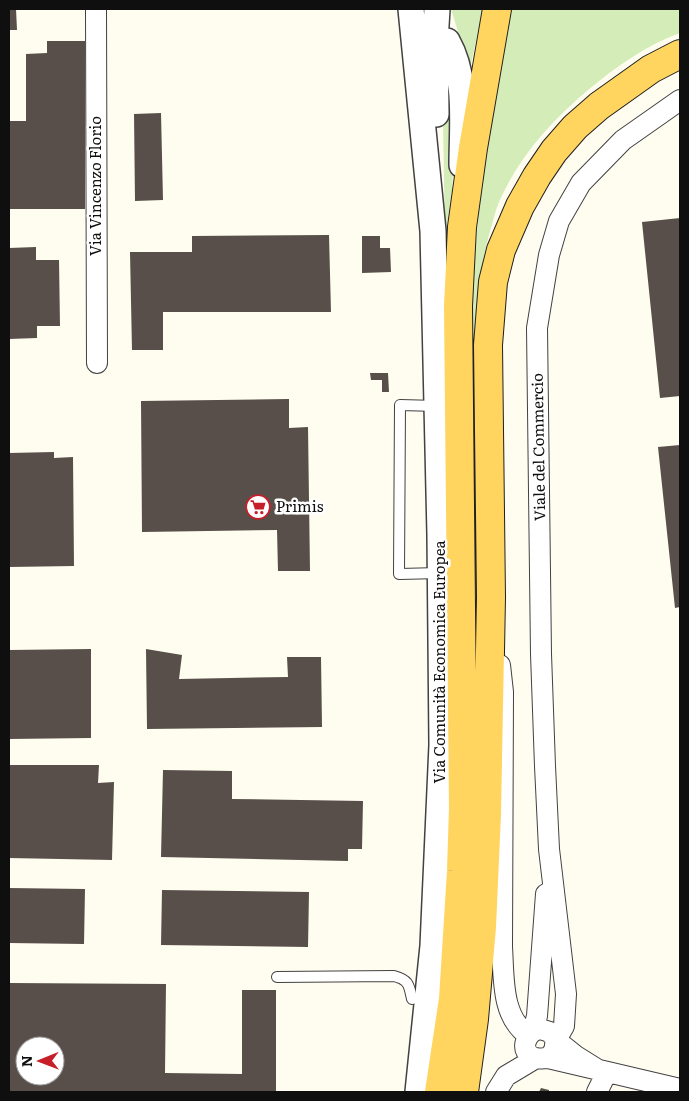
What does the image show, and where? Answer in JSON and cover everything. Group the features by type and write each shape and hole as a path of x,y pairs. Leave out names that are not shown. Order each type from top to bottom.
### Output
{"main road":[{"path":"439,1092 453,999 462,844 458,306 462,227 473,148 497,9"},
{"path":"464,1092 474,1018 482,928 487,814 491,597 488,345 494,282 501,250 520,206 537,176 554,152 576,127 599,106 651,69 680,54"}],"street":[{"name":"Via Vincenzo Florio","path":"96,9 96,363"},
{"path":"411,9 433,231"},
{"path":"418,9 439,30 455,55 459,68 462,90 462,227"},
{"path":"433,231 437,157 439,30"},
{"name":"Viale del Commercio","path":"549,849 544,766 541,654 537,328 549,255 560,221 581,183 623,140 680,100"},
{"name":"Via Comunità Economica Europea","path":"418,1092 433,946 442,745 440,573 433,405 433,231"},
{"path":"491,597 503,692 502,947 504,989 511,1016 519,1029 531,1033 540,1029 550,1032 556,1040 576,1056 604,1072"},
{"path":"549,849 536,1016 531,1033 525,1042 526,1049 530,1055 680,1089"},
{"path":"496,1092 506,1076 554,1051 556,1040 564,1026 566,994 549,849"},
{"path":"597,1092 604,1072"}],"lane":[{"path":"433,405 400,405 399,574 440,573"},
{"path":"277,977 394,976 404,979 409,984 412,999"}],"green space":[{"path":"451,9 483,9 471,64 468,64"},
{"path":"506,9 680,9 680,33 632,57 574,102 537,141 507,186 495,213 480,280 475,330 473,431 470,303 483,167"},
{"path":"442,59 447,59 454,152 452,190 445,239"}],"building":[{"path":"9,9 16,9 17,30 9,30"},
{"path":"47,41 85,41 85,209 9,209 9,121 26,121 26,54 47,53"},
{"path":"161,113 163,200 135,201 134,114"},
{"path":"680,218 680,396 660,398 642,222"},
{"path":"329,235 331,312 163,312 163,350 132,350 130,252 192,252 192,236"},
{"path":"362,236 380,236 380,248 390,248 391,272 362,273"},
{"path":"36,247 36,260 59,260 60,326 37,326 37,338 9,339 9,248"},
{"path":"370,373 388,373 389,392 382,392 382,380 371,380"},
{"path":"289,399 289,428 308,427 310,571 278,571 277,530 142,532 141,401"},
{"path":"680,445 680,607 675,608 658,447"},
{"path":"54,452 54,458 73,457 74,566 9,567 9,453"},
{"path":"91,649 91,738 9,739 9,650"},
{"path":"146,649 182,655 179,679 288,677 287,657 321,657 322,727 147,729"},
{"path":"9,765 99,765 98,783 114,782 112,860 9,858"},
{"path":"163,770 232,771 232,799 363,801 362,849 348,849 348,861 161,857"},
{"path":"9,888 85,889 84,944 9,943"},
{"path":"162,890 309,892 308,947 161,945"},
{"path":"9,983 166,984 165,1073 242,1074 242,990 276,990 276,1092 9,1092"},
{"path":"541,1088 549,1090 549,1092 539,1092"}],"place":[{"name":"Primis","path":"258,507"}]}
